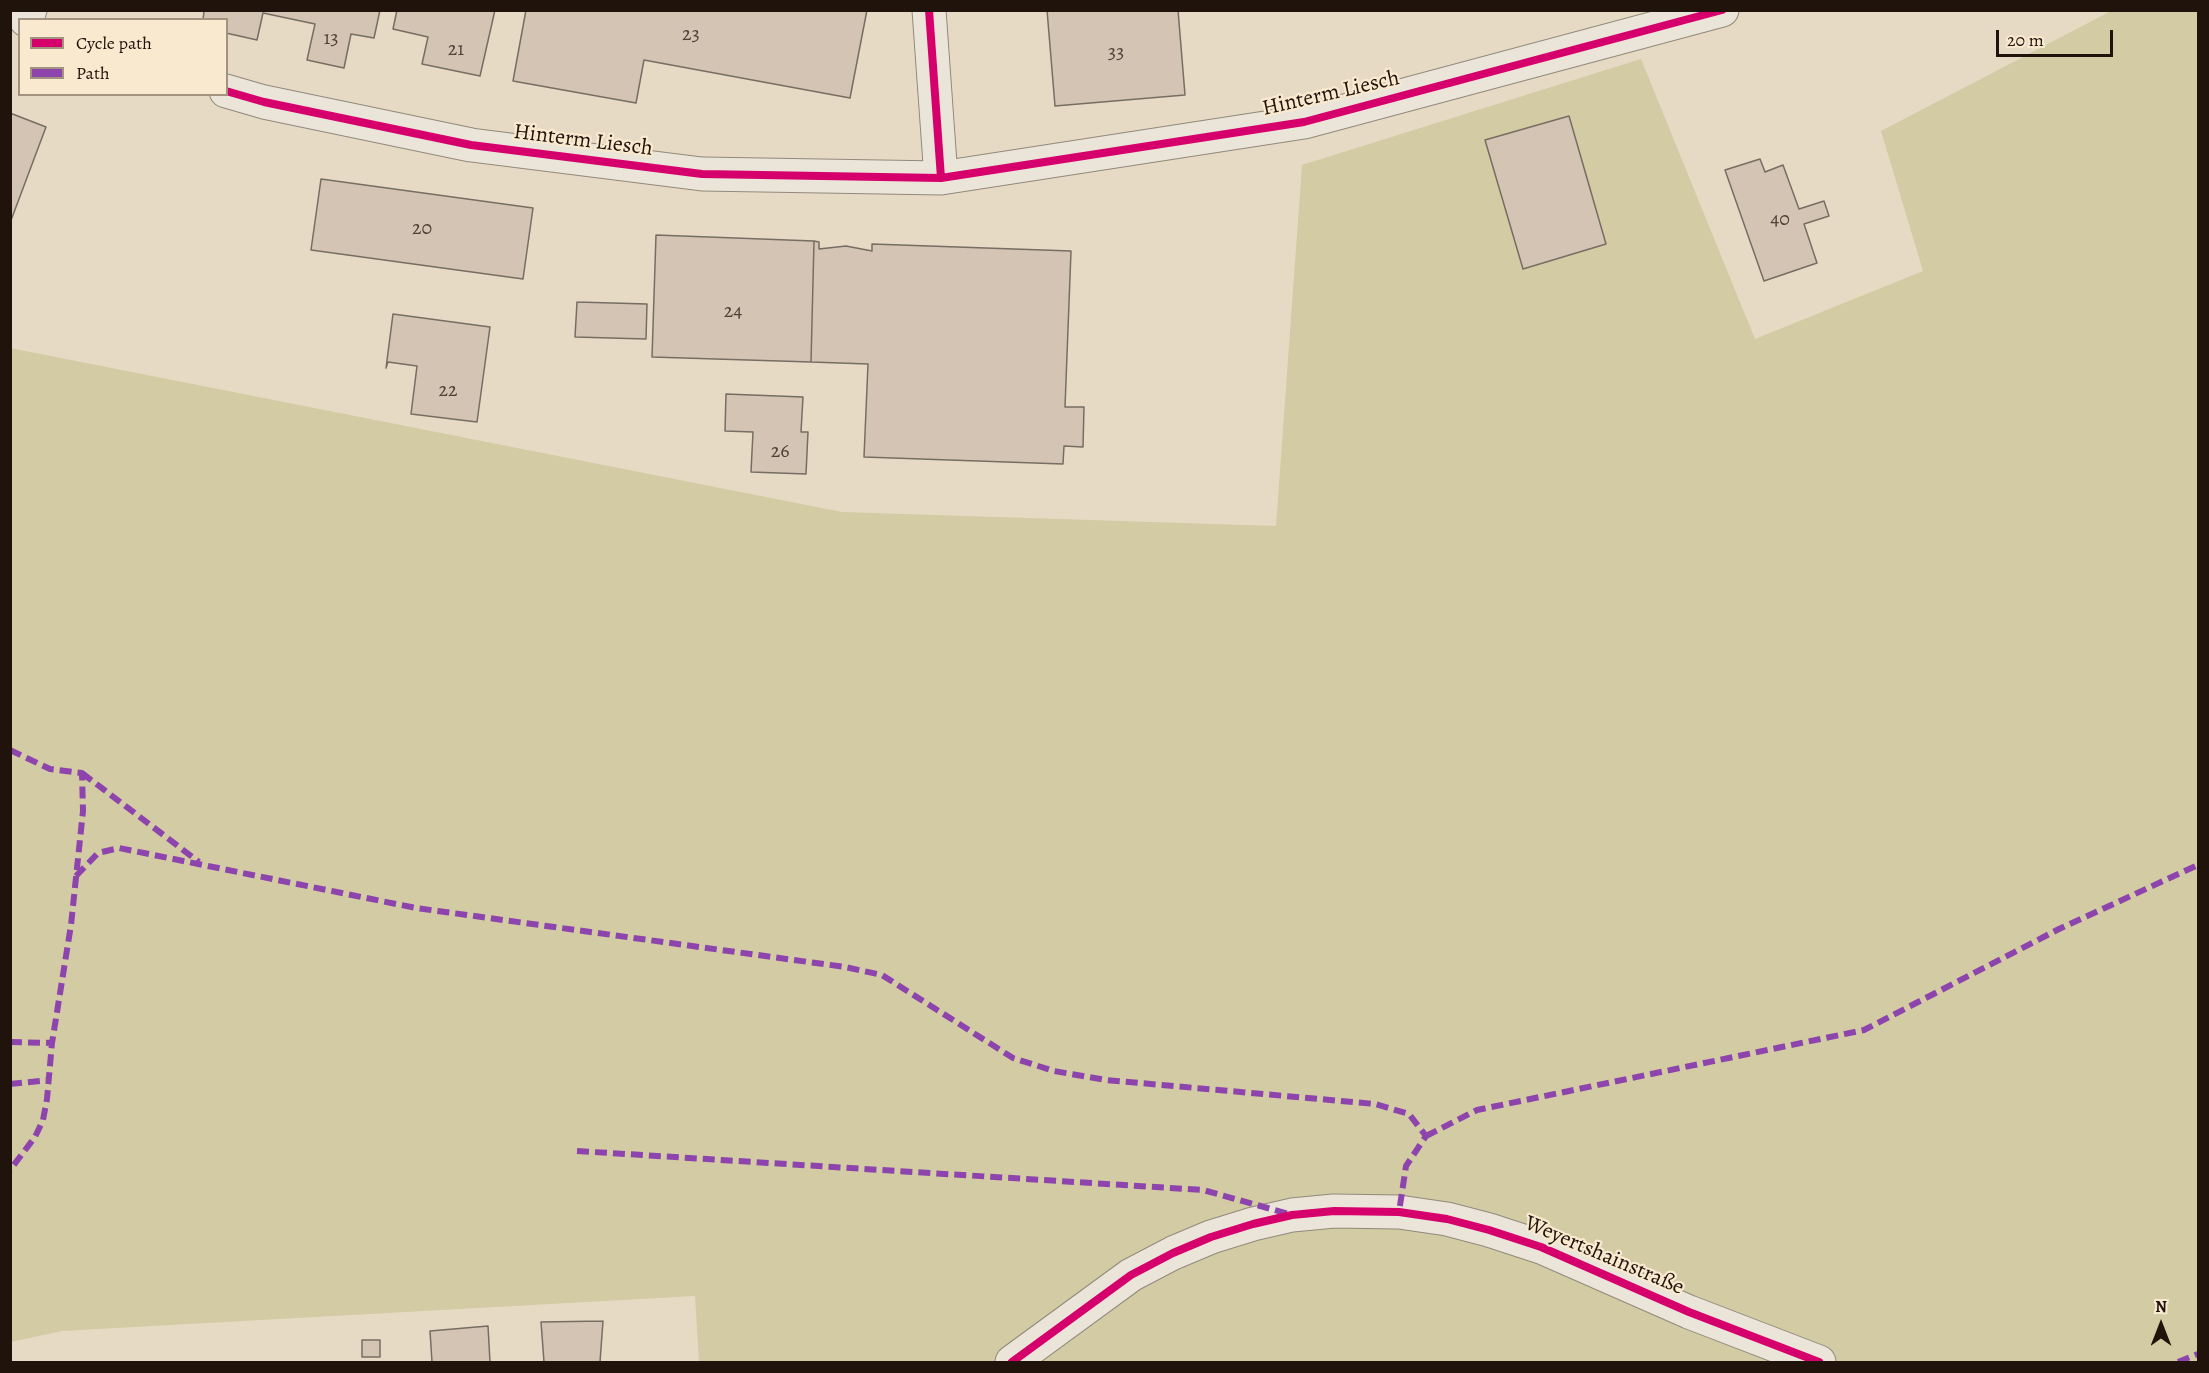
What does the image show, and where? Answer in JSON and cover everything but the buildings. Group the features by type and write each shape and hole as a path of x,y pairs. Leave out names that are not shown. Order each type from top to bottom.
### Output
{"street":[{"path":"929,10 941,178"},
{"name":"Hinterm Liesch","path":"228,92 264,102 471,145 691,172 941,178 1304,122 1722,10"},
{"name":"Weyertshainstraße","path":"1012,1362 1131,1275 1173,1252 1253,1224 1292,1215 1334,1211 1399,1212 1447,1219 1489,1230 1541,1247 1689,1312 1819,1362"}],"shaded area":[{"path":"2111,11 2198,11 2198,1362 699,1362 695,1296 62,1331 11,1342 10,348 842,512 1276,526 1302,165 1641,59 1755,339 1923,271 1881,131"}],"marked path":[{"path":"10,750 50,769 82,773 83,811 71,925 52,1043 43,1120 35,1137 10,1170"},
{"path":"82,773 199,862"},
{"path":"76,876 98,853 119,848 416,908 845,967 882,975 1013,1058 1054,1071 1106,1080 1375,1104 1409,1114 1426,1136 1406,1166 1399,1212"},
{"path":"1426,1136 1477,1110 1864,1030 2059,929 2198,865"},
{"path":"10,1042 52,1043"},
{"path":"10,1084 49,1080"},
{"path":"577,1151 1203,1190 1289,1214"},
{"path":"2178,1362 2198,1354"}],"cycle path":[{"path":"929,10 941,178"},
{"path":"228,92 264,102 471,145 702,174 941,178 1304,122 1722,10"},
{"path":"1012,1362 1131,1275 1173,1253 1211,1237 1253,1224 1292,1215 1334,1211 1399,1212 1447,1219 1489,1230 1541,1247 1689,1312 1819,1362"}]}
